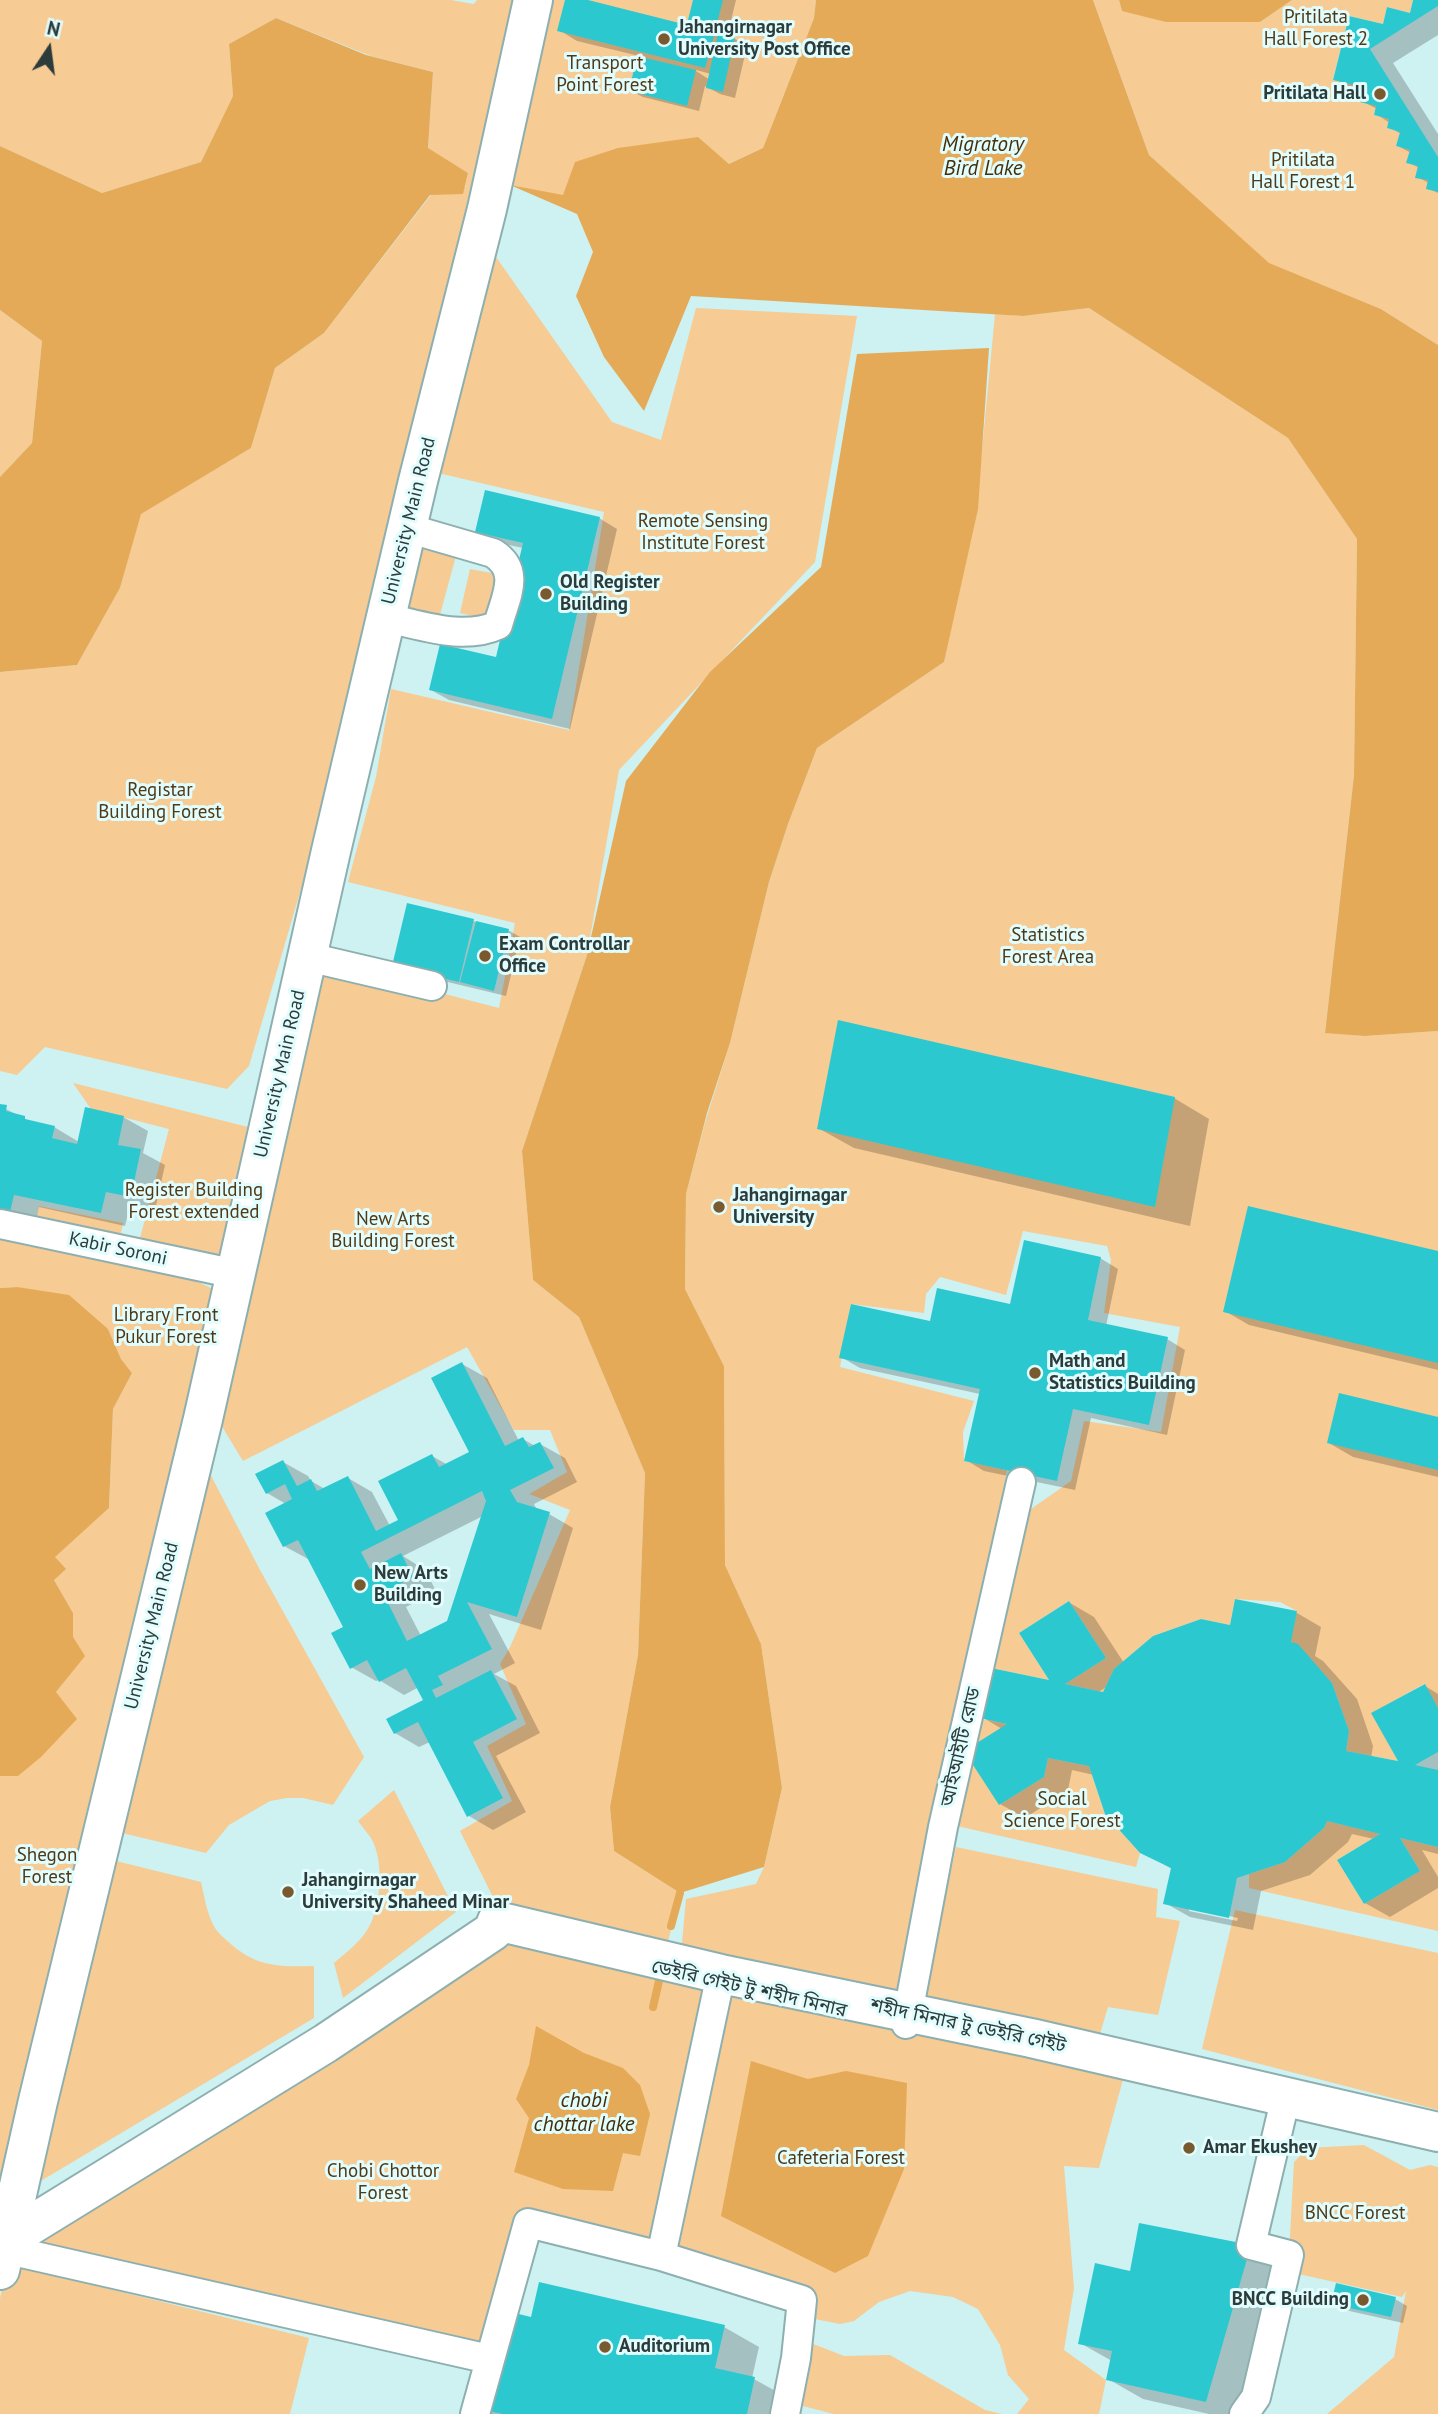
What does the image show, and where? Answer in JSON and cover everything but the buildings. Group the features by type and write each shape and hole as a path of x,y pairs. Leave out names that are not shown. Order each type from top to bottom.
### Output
{"street":[{"name":"University Main Road","path":"3,2253 236,1274 270,1114 407,528 490,195 533,0"},
{"path":"386,618 464,633 484,632 498,625 508,586 511,573 505,560 493,553 407,528"},
{"path":"308,957 432,986"},
{"name":"Kabir Soroni","path":"0,1224 236,1274"},
{"name":"আইআইটি রোড","path":"907,2019 943,1827 1021,1482"},
{"name":"শহীদ মিনার টু ডেইরি গেইট","path":"3,2253 326,2043 495,1926 907,2019 1031,2038 1286,2104 1438,2132"},
{"path":"661,2256 720,1978"},
{"path":"907,2019 1169,2082 1286,2104 1438,2144"},
{"path":"1244,2414 1256,2397 1289,2255 1251,2245 1286,2104"},
{"path":"475,2414 528,2224 661,2256 802,2300 793,2412"},
{"path":"3,2253 489,2359"}],"green space":[{"name":"Registar Building Forest","path":"0,0 451,0 474,4 477,0 529,0 407,528 249,1066 227,1089 45,1047 17,1075 0,1071 0,672 77,665 120,588 140,514 251,448 275,368 324,333 431,195 468,186 465,186 468,173 428,149 433,72 371,56 276,18 229,44 233,96 201,162 102,193 0,146"},
{"name":"Transport Point Forest","path":"546,0 816,0 814,18 763,148 729,164 698,138 563,196 510,185"},
{"name":"Pritilata Hall Forest 1","path":"1093,0 1119,0 1122,11 1260,22 1292,0 1413,0 1410,13 1387,7 1383,24 1349,16 1333,79 1363,87 1376,106 1374,115 1389,119 1387,128 1400,132 1396,146 1410,150 1407,163 1418,166 1416,177 1428,180 1438,192 1438,345 1381,309 1268,263 1149,155"},
{"path":"489,247 612,422 661,440 696,308 857,316 815,562 619,770 587,955 522,1151 533,1280 579,1317 645,1473 638,1655 610,1807 614,1851 680,1893 666,1950 501,1913 460,1831 512,1801 487,1746 526,1724 500,1664 570,1510 529,1494 567,1472 550,1430 514,1430 467,1347 243,1461 212,1410 316,969 441,993 499,1008 515,923 348,882 376,777 391,689 569,730 604,512 434,472"},
{"name":"Statistics Forest Area","path":"1089,308 1288,438 1357,539 1354,775 1325,1032 1365,1036 1438,1031 1438,1708 1424,1684 1372,1713 1398,1761 1346,1751 1349,1731 1332,1683 1290,1640 1297,1611 1280,1602 1235,1599 1230,1625 1201,1619 1153,1636 1114,1669 1103,1692 1065,1684 1106,1658 1069,1601 1019,1633 1049,1680 991,1668 1031,1509 1071,1481 1084,1421 1161,1432 1180,1327 1104,1313 1111,1260 1107,1246 1023,1231 1006,1295 940,1277 926,1294 924,1313 851,1304 840,1367 974,1401 963,1432 964,1461 1007,1470 901,1997 681,1954 686,1899 756,1884 764,1867 782,1788 761,1644 725,1565 724,1366 685,1289 686,1194 730,1043 769,882 817,748 944,662 981,461 995,314 1023,316"},
{"path":"0,310 42,341 32,443 0,477"},
{"path":"411,544 456,556 438,622 393,610"},
{"path":"470,569 497,574 485,619 460,613"},
{"name":"Register Building Forest extended","path":"73,1083 256,1129 223,1261 139,1242 169,1129 91,1109"},
{"path":"39,1206 123,1223 119,1243 35,1225"},
{"path":"0,1228 136,1253 228,1296 5,2241 493,1931 1125,2072 1099,2168 1064,2166 1074,2288 1064,2350 1106,2380 1099,2414 1017,2414 1029,2399 1008,2375 1000,2345 978,2309 953,2297 910,2291 879,2302 854,2321 840,2324 800,2316 802,2301 528,2224 489,2359 5,2242 0,2271 0,1776 18,1776 27,1767 56,1692 84,1656 72,1637 73,1613 54,1580 54,1557 109,1508 113,1409 132,1373 121,1359 108,1329 17,1287 0,1288"},
{"path":"206,1466 260,1570 364,1757 333,1805 303,1798 270,1801 229,1825 206,1853 122,1833"},
{"name":"Social Science Forest","path":"968,1716 1007,1724 999,1805 1044,1777 1048,1758 1089,1766 1105,1814 1140,1853 1136,1867 944,1823"},
{"path":"394,1790 456,1912 343,1998 334,1963 355,1945 368,1929 379,1892 378,1857 371,1838 358,1821"},
{"path":"1327,1821 1380,1834 1337,1860 1364,1904 1420,1871 1400,1838 1438,1847 1438,1931 1249,1888 1249,1874 1285,1862 1324,1828"},
{"path":"956,1847 1158,1889 1156,1917 1180,1921 1158,2015 1108,2007 1100,2034 923,1996"},
{"path":"116,1861 201,1882 215,1927 232,1945 251,1958 280,1966 314,1966 314,2018 34,2185"},
{"path":"1235,1910 1438,1953 1438,2110 1202,2049"},
{"name":"BNCC Forest","path":"1364,2145 1410,2170 1430,2165 1438,2167 1438,2414 1327,2414 1394,2357 1406,2291 1402,2297 1285,2271 1289,2255 1294,2162 1308,2148"},
{"path":"8,2264 309,2338 290,2414 0,2414 0,2298"},
{"path":"798,2338 844,2356 890,2355 985,2410 1002,2414 834,2414 787,2402"}],"water":[{"name":"Migratory Bird Lake","path":"816,0 1093,0 1149,155 1269,263 1381,309 1438,345 1438,1031 1365,1036 1325,1033 1354,775 1357,539 1288,438 1089,308 1023,316 691,296 644,411 604,357 576,296 593,252 577,214 510,185 563,195 575,162 618,148 698,137 729,164 763,148 814,18"},
{"path":"1119,0 1292,0 1260,22 1166,22 1122,11"},
{"path":"276,18 366,55 433,72 428,148 468,173 463,194 430,195 324,333 275,368 251,448 141,514 120,588 77,665 0,672 0,477 32,443 42,341 0,310 0,146 102,193 201,162 233,96 229,44"},
{"path":"989,348 978,509 944,662 817,748 769,882 730,1043 707,1113 686,1194 685,1289 724,1366 725,1565 761,1644 782,1788 764,1867 680,1893 614,1851 610,1807 638,1655 645,1473 579,1317 533,1280 522,1151 587,955 626,781 710,672 821,567 857,354"},
{"path":"17,1287 69,1295 108,1329 121,1359 132,1373 113,1409 109,1508 55,1557 66,1569 54,1580 73,1613 73,1637 85,1656 56,1692 77,1719 41,1757 18,1776 0,1776 0,1288"},
{"name":"chobi chottar lake","path":"536,2026 584,2053 623,2068 640,2085 650,2114 640,2156 623,2153 613,2191 563,2189 514,2172 529,2118 516,2099 529,2065"},
{"path":"751,2061 808,2079 846,2071 907,2083 904,2169 868,2256 835,2273 721,2216"}],"waterway":[{"path":"671,1926 680,1893"},
{"path":"653,2007 659,1981"}],"place":[{"name":"Jahangirnagar University Post Office","path":"664,39"},
{"name":"Pritilata Hall","path":"1380,94"},
{"name":"Old Register Building","path":"546,594"},
{"name":"Exam Controllar Office","path":"485,956"},
{"name":"Jahangirnagar University","path":"719,1207"},
{"name":"Math and Statistics Building","path":"1035,1373"},
{"name":"New Arts Building","path":"360,1585"},
{"name":"Jahangirnagar University Shaheed Minar","path":"288,1892"},
{"name":"Amar Ekushey","path":"1189,2148"},
{"name":"BNCC Building","path":"1363,2300"},
{"name":"Auditorium","path":"605,2347"}],"park label":[{"name":"Pritilata Hall Forest 2","path":"1316,29"},
{"name":"Remote Sensing Institute Forest","path":"703,533"},
{"name":"New Arts Building Forest","path":"393,1231"},
{"name":"Library Front Pukur Forest","path":"166,1327"},
{"name":"Shegon Forest","path":"47,1867"},
{"name":"Cafeteria Forest","path":"841,2159"},
{"name":"Chobi Chottor Forest","path":"383,2183"}]}
